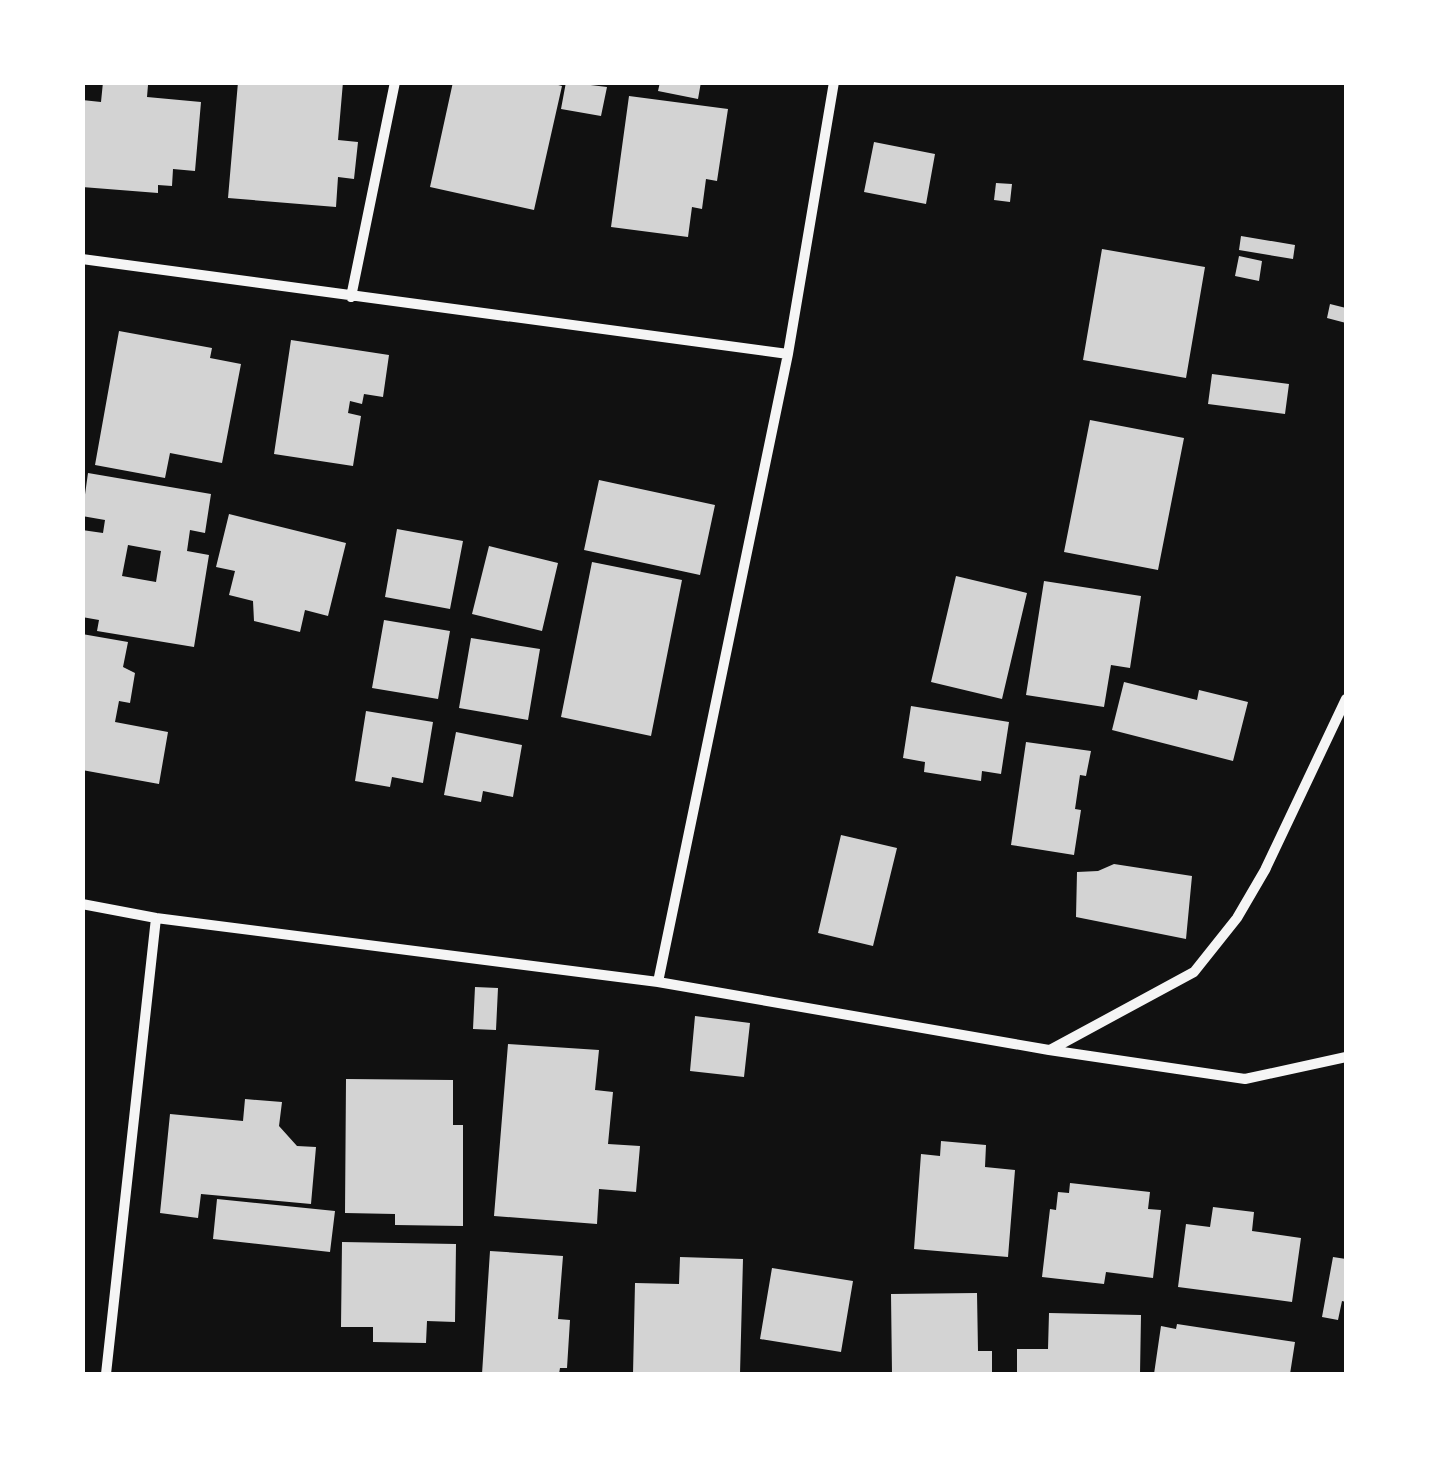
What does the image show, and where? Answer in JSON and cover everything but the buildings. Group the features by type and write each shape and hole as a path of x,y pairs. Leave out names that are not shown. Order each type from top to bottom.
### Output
{"street":[{"path":"351,297 396,82"},
{"path":"658,982 788,354 834,82"},
{"path":"82,258 788,354"},
{"path":"1049,1050 1194,972 1237,918 1265,870 1346,699"},
{"path":"82,904 156,918 658,982 1244,1080 1346,1057"},
{"path":"106,1374 156,918"}]}
